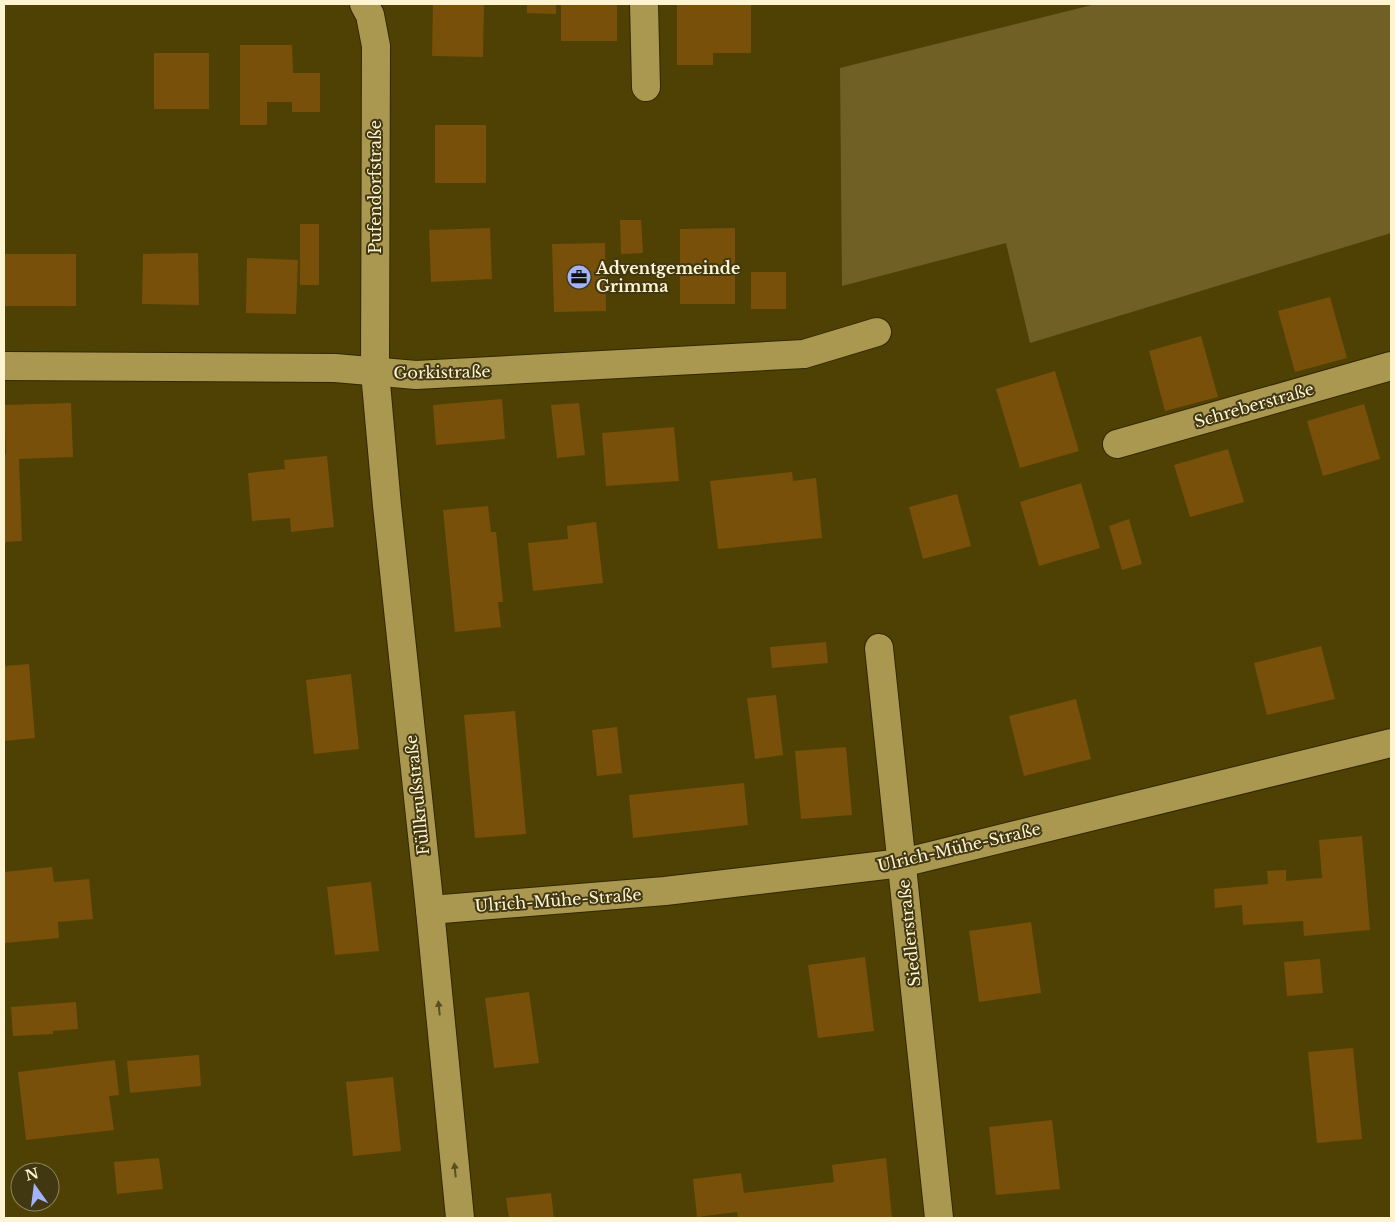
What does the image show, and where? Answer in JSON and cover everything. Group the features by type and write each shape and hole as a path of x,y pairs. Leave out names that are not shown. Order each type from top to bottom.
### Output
{"street":[{"name":"Pufendorfstraße","path":"364,4 370,14 376,46 375,372"},
{"path":"644,4 646,87"},
{"name":"Gorkistraße","path":"4,366 335,368 416,375 804,354 877,332"},
{"name":"Schreberstraße","path":"1117,444 1391,366"},
{"name":"Füllkrußstraße","path":"375,372 460,1218"},
{"name":"Siedlerstraße","path":"879,648 939,1218"},
{"name":"Ulrich-Mühe-Straße","path":"430,910 665,891 902,864 1391,743"}],"shaded area":[{"path":"1096,4 1391,4 1391,233 1030,343 1006,243 842,286 840,68"}],"building":[{"path":"433,4 484,4 483,57 432,56"},
{"path":"527,4 556,4 556,14 527,13"},
{"path":"561,4 617,4 617,41 561,41"},
{"path":"677,4 751,4 751,53 713,53 713,65 677,65"},
{"path":"240,45 292,45 293,73 320,73 320,112 292,112 292,102 267,102 267,125 240,125"},
{"path":"154,53 209,53 209,109 154,109"},
{"path":"435,125 486,125 486,183 435,183"},
{"path":"620,220 641,220 643,253 621,254"},
{"path":"300,224 319,224 319,285 300,285"},
{"path":"490,228 492,279 431,282 429,230"},
{"path":"735,228 735,304 680,304 680,229"},
{"name":"Adventgemeinde Grimma","path":"605,243 606,311 554,312 552,244"},
{"path":"198,253 199,305 142,304 143,254"},
{"path":"4,254 76,254 76,306 4,306"},
{"path":"247,258 298,260 296,314 246,313"},
{"path":"751,272 786,272 786,309 751,309"},
{"path":"1330,297 1347,358 1295,372 1278,311"},
{"path":"1201,336 1218,397 1165,411 1149,351"},
{"path":"1055,371 1079,451 1020,468 996,389"},
{"path":"502,399 505,439 436,445 433,405"},
{"path":"71,403 73,457 19,459 22,541 4,542 4,454 6,454 4,405"},
{"path":"579,403 585,455 557,458 551,405"},
{"path":"1364,404 1380,459 1323,476 1307,421"},
{"path":"674,427 679,481 606,486 602,433"},
{"path":"1228,449 1244,502 1190,517 1174,465"},
{"path":"327,456 334,527 291,532 290,518 252,521 248,473 285,469 284,460"},
{"path":"792,472 793,481 816,478 822,538 718,549 710,481"},
{"path":"1081,483 1100,548 1039,566 1020,502"},
{"path":"957,494 971,546 923,559 909,507"},
{"path":"488,506 491,532 496,532 503,602 498,602 501,627 455,632 443,510"},
{"path":"1129,519 1142,564 1122,570 1109,526"},
{"path":"596,522 603,583 533,591 528,543 568,539 567,526"},
{"path":"826,642 828,663 772,668 770,647"},
{"path":"1321,646 1335,699 1267,715 1254,663"},
{"path":"29,664 35,738 4,741 4,666"},
{"path":"351,674 359,749 314,754 306,680"},
{"path":"776,695 783,755 755,759 747,698"},
{"path":"1076,699 1091,759 1024,776 1009,716"},
{"path":"515,711 526,834 475,838 464,715"},
{"path":"617,727 622,773 597,776 592,730"},
{"path":"846,747 852,815 801,819 795,751"},
{"path":"744,783 748,825 633,838 629,795"},
{"path":"1362,836 1370,930 1304,936 1303,921 1243,925 1242,905 1215,908 1214,889 1268,884 1267,871 1286,870 1286,881 1322,878 1319,840"},
{"path":"52,867 54,882 89,879 93,919 58,922 59,938 5,943 4,872"},
{"path":"371,882 379,951 335,955 327,887"},
{"path":"1031,922 1041,993 979,1002 969,931"},
{"path":"865,957 874,1031 818,1038 808,965"},
{"path":"1320,959 1323,993 1287,996 1284,962"},
{"path":"529,992 539,1063 494,1068 485,998"},
{"path":"76,1002 78,1029 53,1031 53,1034 13,1036 11,1007"},
{"path":"1353,1048 1362,1139 1317,1143 1308,1052"},
{"path":"199,1055 201,1086 130,1093 127,1061"},
{"path":"115,1060 119,1095 109,1096 114,1130 26,1140 18,1072"},
{"path":"393,1077 401,1151 353,1156 346,1082"},
{"path":"1052,1120 1060,1189 996,1195 989,1127"},
{"path":"159,1158 163,1189 117,1194 114,1162"},
{"path":"886,1158 892,1218 738,1218 737,1212 697,1217 693,1179 741,1173 744,1193 834,1182 832,1165"},
{"path":"551,1193 554,1218 509,1218 506,1198"}],"place":[{"name":"Adventgemeinde Grimma","path":"579,277"}]}
